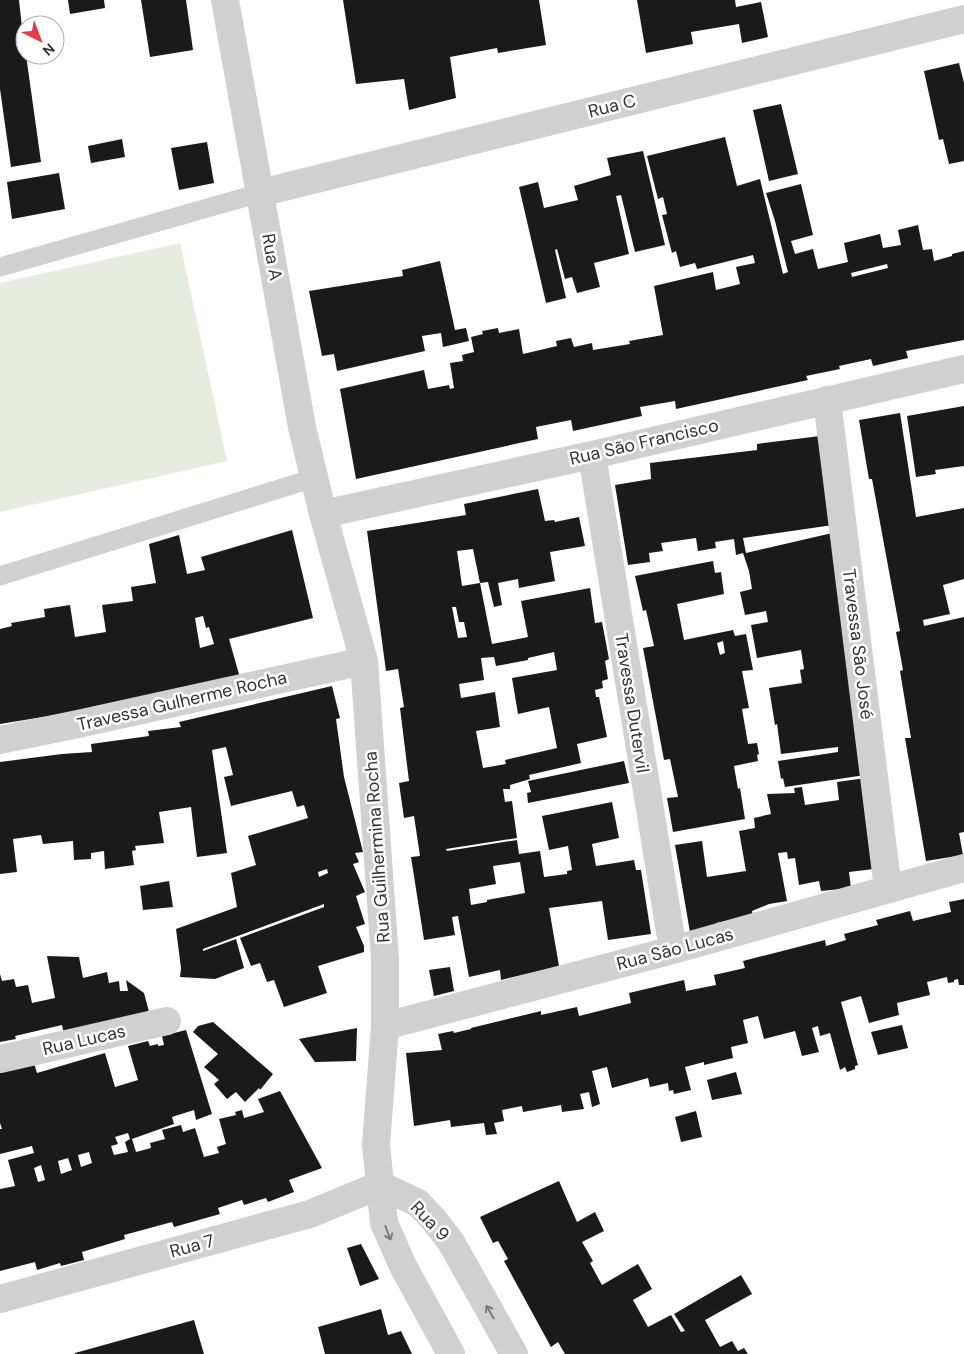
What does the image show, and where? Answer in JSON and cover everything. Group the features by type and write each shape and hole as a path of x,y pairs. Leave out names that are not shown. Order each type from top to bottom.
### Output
{"street":[{"name":"Rua A","path":"225,0 302,427 324,514"},
{"name":"Rua C","path":"260,193 964,19"},
{"name":"Rua São Francisco","path":"324,514 592,455 964,368"},
{"name":"Travessa São José","path":"827,400 888,889"},
{"name":"Travessa Dutervil","path":"592,455 673,950"},
{"name":"Rua Guilhermina Rocha","path":"324,514 364,660 386,959 385,1026 377,1134 380,1185"},
{"name":"Travessa Gulherme Rocha","path":"0,740 364,660"},
{"name":"Rua São Lucas","path":"385,1026 673,950 964,868"},
{"name":"Rua Lucas","path":"0,1059 167,1021"},
{"name":"Rua 7","path":"0,1299 310,1214 380,1185"},
{"name":"Rua 9","path":"380,1185 384,1223 392,1244 451,1354"},
{"name":"Rua 9","path":"380,1185 418,1203 434,1220 451,1242 514,1354"}],"lane":[{"path":"0,267 260,193"},
{"path":"0,576 314,478"}],"shaded area":[{"path":"180,243 227,461 0,512 0,283"}],"building":[{"path":"0,0 19,0 21,15 15,15 15,65 27,65 41,162 11,167 0,89"},
{"path":"68,0 104,0 105,8 70,14"},
{"path":"141,0 186,0 193,50 150,57"},
{"path":"343,0 539,0 546,45 498,53 497,48 450,57 456,98 409,110 404,79 356,84"},
{"path":"637,0 735,0 736,7 761,2 768,37 742,43 739,24 691,32 693,44 646,53"},
{"path":"959,63 964,83 964,161 949,164 943,139 939,140 924,71"},
{"path":"781,104 798,174 769,181 753,110"},
{"path":"725,137 737,186 760,179 783,274 788,272 766,193 801,184 813,235 791,241 795,254 813,249 818,269 848,262 844,243 880,234 883,248 901,245 898,230 918,225 923,250 932,249 934,261 964,251 964,340 906,351 908,358 873,366 871,359 839,366 840,369 806,376 808,380 676,409 675,401 640,407 642,416 573,431 571,420 536,427 538,439 356,479 340,389 424,370 428,389 449,385 450,389 454,388 450,363 463,361 462,355 474,352 471,337 483,334 482,331 498,328 499,333 519,329 523,354 557,346 556,341 571,338 574,347 592,343 593,350 630,344 629,341 663,335 654,286 713,272 716,290 740,284 736,267 755,263 753,255 697,269 695,263 680,267 676,251 672,253 662,215 667,214 663,197 658,199 647,156","holes":["887,264 888,268 852,277 851,273"]},
{"path":"122,139 125,157 91,163 88,146"},
{"path":"207,142 214,183 179,190 171,148"},
{"path":"643,151 665,245 635,252 621,195 616,196 629,254 594,263 600,287 577,293 572,277 565,279 557,249 555,250 566,298 546,303 519,187 538,182 544,208 578,200 574,186 611,175 607,158"},
{"path":"59,173 65,209 12,219 7,182"},
{"path":"440,261 455,330 466,328 469,341 443,347 441,333 422,336 425,351 337,371 334,354 322,356 309,291 403,276 402,270"},
{"path":"964,406 964,466 935,470 936,474 916,477 907,416"},
{"path":"900,413 916,517 964,508 964,579 943,585 950,614 923,620 924,626 964,617 964,832 959,833 963,855 926,861 905,738 911,738 900,671 903,670 896,632 900,631 872,479 869,479 859,420"},
{"path":"828,435 840,524 743,538 746,553 841,531 872,774 785,787 783,778 781,779 778,761 838,752 838,747 781,754 769,688 802,683 800,670 804,669 801,650 757,658 751,625 768,622 766,611 745,615 740,592 752,589 743,553 736,555 734,539 715,542 716,548 698,551 696,538 661,543 663,551 649,553 650,562 628,565 615,485 651,479 650,463 757,450 757,444"},
{"path":"538,489 545,521 554,520 555,522 579,517 585,546 550,552 555,581 519,588 518,579 498,583 502,605 494,607 488,582 480,583 492,644 528,637 521,601 590,588 595,623 602,622 609,659 605,661 608,679 602,681 603,688 595,690 596,697 599,697 607,737 577,744 581,763 529,775 530,779 510,785 510,789 503,789 505,802 512,801 517,838 446,849 447,851 517,840 519,854 540,851 544,877 567,874 567,871 572,870 568,846 549,850 542,816 612,802 619,838 592,844 596,866 634,860 636,870 641,870 651,934 608,940 602,901 549,908 559,966 501,980 500,970 469,977 458,916 452,917 455,935 424,940 411,857 420,856 414,816 404,818 399,783 409,781 400,708 404,707 398,669 386,671 367,531 466,515 464,504","holes":["473,549 480,583 462,586 457,551","452,607 456,607 459,622 464,622 467,637 458,638","554,652 557,670 512,678 518,714 549,707 557,748 505,760 506,764 483,768 476,731 500,727 495,692 461,698 459,684 484,680 481,658 494,657 496,666 528,660 528,658","520,862 525,893 471,905 469,889 496,884 493,866"]},
{"path":"292,530 313,618 229,639 240,678 61,714 0,724 0,629 12,626 11,623 45,617 44,609 70,605 75,637 106,632 102,605 133,601 131,587 156,583 149,544 179,535 187,574 205,570 201,557","holes":["203,616 206,628 209,627 214,644 200,648 195,618"]},
{"path":"713,561 715,573 721,572 724,594 677,604 684,640 733,630 735,636 746,634 753,670 742,671 749,708 742,709 748,744 757,743 759,754 757,755 758,761 734,766 745,819 673,832 667,798 678,797 670,759 664,760 643,648 654,646 646,610 643,611 635,576","holes":["723,641 725,653 720,655 717,643"]},
{"path":"332,686 340,718 336,719 344,777 363,852 355,853 359,862 353,864 365,892 356,896 365,924 356,927 364,946 364,952 318,966 327,993 284,1007 274,980 267,982 260,963 251,966 240,938 324,907 324,904 203,949 203,951 236,939 244,968 215,979 180,977 181,968 176,929 237,907 231,873 256,865 248,836 308,818 304,805 297,807 292,791 231,806 224,777 233,775 226,747 212,750 227,853 197,857 191,807 159,812 164,843 135,846 136,850 132,851 134,865 105,869 104,851 91,853 91,859 74,860 73,841 43,844 41,835 13,839 17,872 0,874 0,762 92,752 91,744 149,736 148,731 181,727 179,722","holes":["327,869 328,873 319,877 318,872"]},
{"path":"624,761 629,783 528,803 527,793 531,792 528,781"},
{"path":"873,777 882,868 849,872 851,888 821,891 819,881 799,885 795,858 788,859 787,852 778,853 787,901 769,904 752,911 753,916 716,923 717,931 691,938 675,845 702,841 707,877 746,871 739,831 755,828 754,818 771,814 767,794 795,793 794,788 802,787 805,805 839,800 837,782"},
{"path":"169,881 173,907 143,910 140,886"},
{"path":"964,899 964,985 959,985 958,979 948,983 947,977 927,982 930,995 897,1003 899,1015 869,1023 861,996 841,1002 858,1065 855,1066 855,1069 847,1072 845,1067 840,1070 830,1033 820,1036 818,1026 812,1028 819,1052 802,1056 795,1031 764,1039 758,1016 743,1020 748,1043 731,1047 733,1058 704,1065 704,1062 685,1067 691,1090 674,1094 673,1090 669,1091 668,1083 650,1087 648,1078 612,1088 607,1067 592,1071 600,1104 592,1107 589,1092 580,1094 584,1109 562,1112 561,1105 523,1112 522,1106 502,1110 504,1121 494,1123 497,1134 486,1135 484,1123 451,1127 450,1120 414,1126 406,1053 442,1050 438,1034 453,1031 454,1033 541,1011 541,1015 577,1007 579,1016 631,1003 629,993 684,980 686,991 716,985 714,975 745,968 743,961 825,940 826,946 846,940 844,934 878,925 876,920 910,911 913,921 951,912 949,902"},
{"path":"47,956 79,957 83,978 107,972 109,983 119,981 120,991 128,991 126,980 144,993 149,1012 64,1034 62,1025 15,1036 16,1039 0,1042 0,974 2,981 14,979 16,987 28,985 32,1003 55,998"},
{"path":"450,967 454,991 434,996 429,970"},
{"path":"213,1022 273,1074 260,1090 259,1088 245,1102 236,1092 227,1099 214,1084 219,1080 204,1067 218,1054 193,1032 198,1026"},
{"path":"902,1025 908,1048 878,1055 871,1032"},
{"path":"357,1028 356,1061 315,1062 299,1039"},
{"path":"186,1030 212,1114 196,1120 194,1110 172,1117 174,1124 132,1139 136,1152 151,1148 150,1143 165,1139 162,1130 181,1125 183,1132 195,1128 204,1157 219,1153 217,1147 226,1144 219,1119 236,1115 235,1112 242,1110 244,1118 264,1112 258,1099 280,1091 322,1168 289,1180 294,1192 268,1202 266,1198 244,1205 242,1200 218,1208 220,1214 174,1227 172,1222 124,1235 125,1239 82,1252 84,1260 61,1266 60,1263 37,1270 35,1262 0,1271 0,1189 15,1186 8,1160 34,1153 32,1146 0,1154 0,1129 2,1129 0,1123 0,1073 34,1063 37,1073 105,1053 115,1087 138,1080 128,1046 148,1041 150,1046 164,1045 162,1036","holes":["128,1133 130,1139 125,1142 128,1152 114,1155 111,1146 118,1144 115,1137","89,1152 92,1163 81,1167 78,1155","68,1158 72,1170 61,1174 58,1161","41,1165 45,1180 38,1182 34,1168"]},
{"path":"736,1072 742,1094 712,1100 707,1080"},
{"path":"696,1111 702,1137 681,1142 675,1117"},
{"path":"559,1181 577,1222 595,1212 604,1231 582,1242 593,1261 590,1263 602,1285 638,1264 652,1289 633,1300 648,1327 671,1315 681,1332 685,1331 674,1314 741,1275 752,1294 705,1320 720,1347 732,1341 738,1351 744,1348 748,1354 565,1354 558,1342 551,1347 504,1261 508,1259 498,1241 493,1243 480,1217"},
{"path":"361,1244 379,1279 360,1286 347,1248"},
{"path":"381,1309 388,1335 401,1331 412,1354 325,1354 318,1327"},
{"path":"194,1320 204,1354 75,1354 75,1353"}]}
